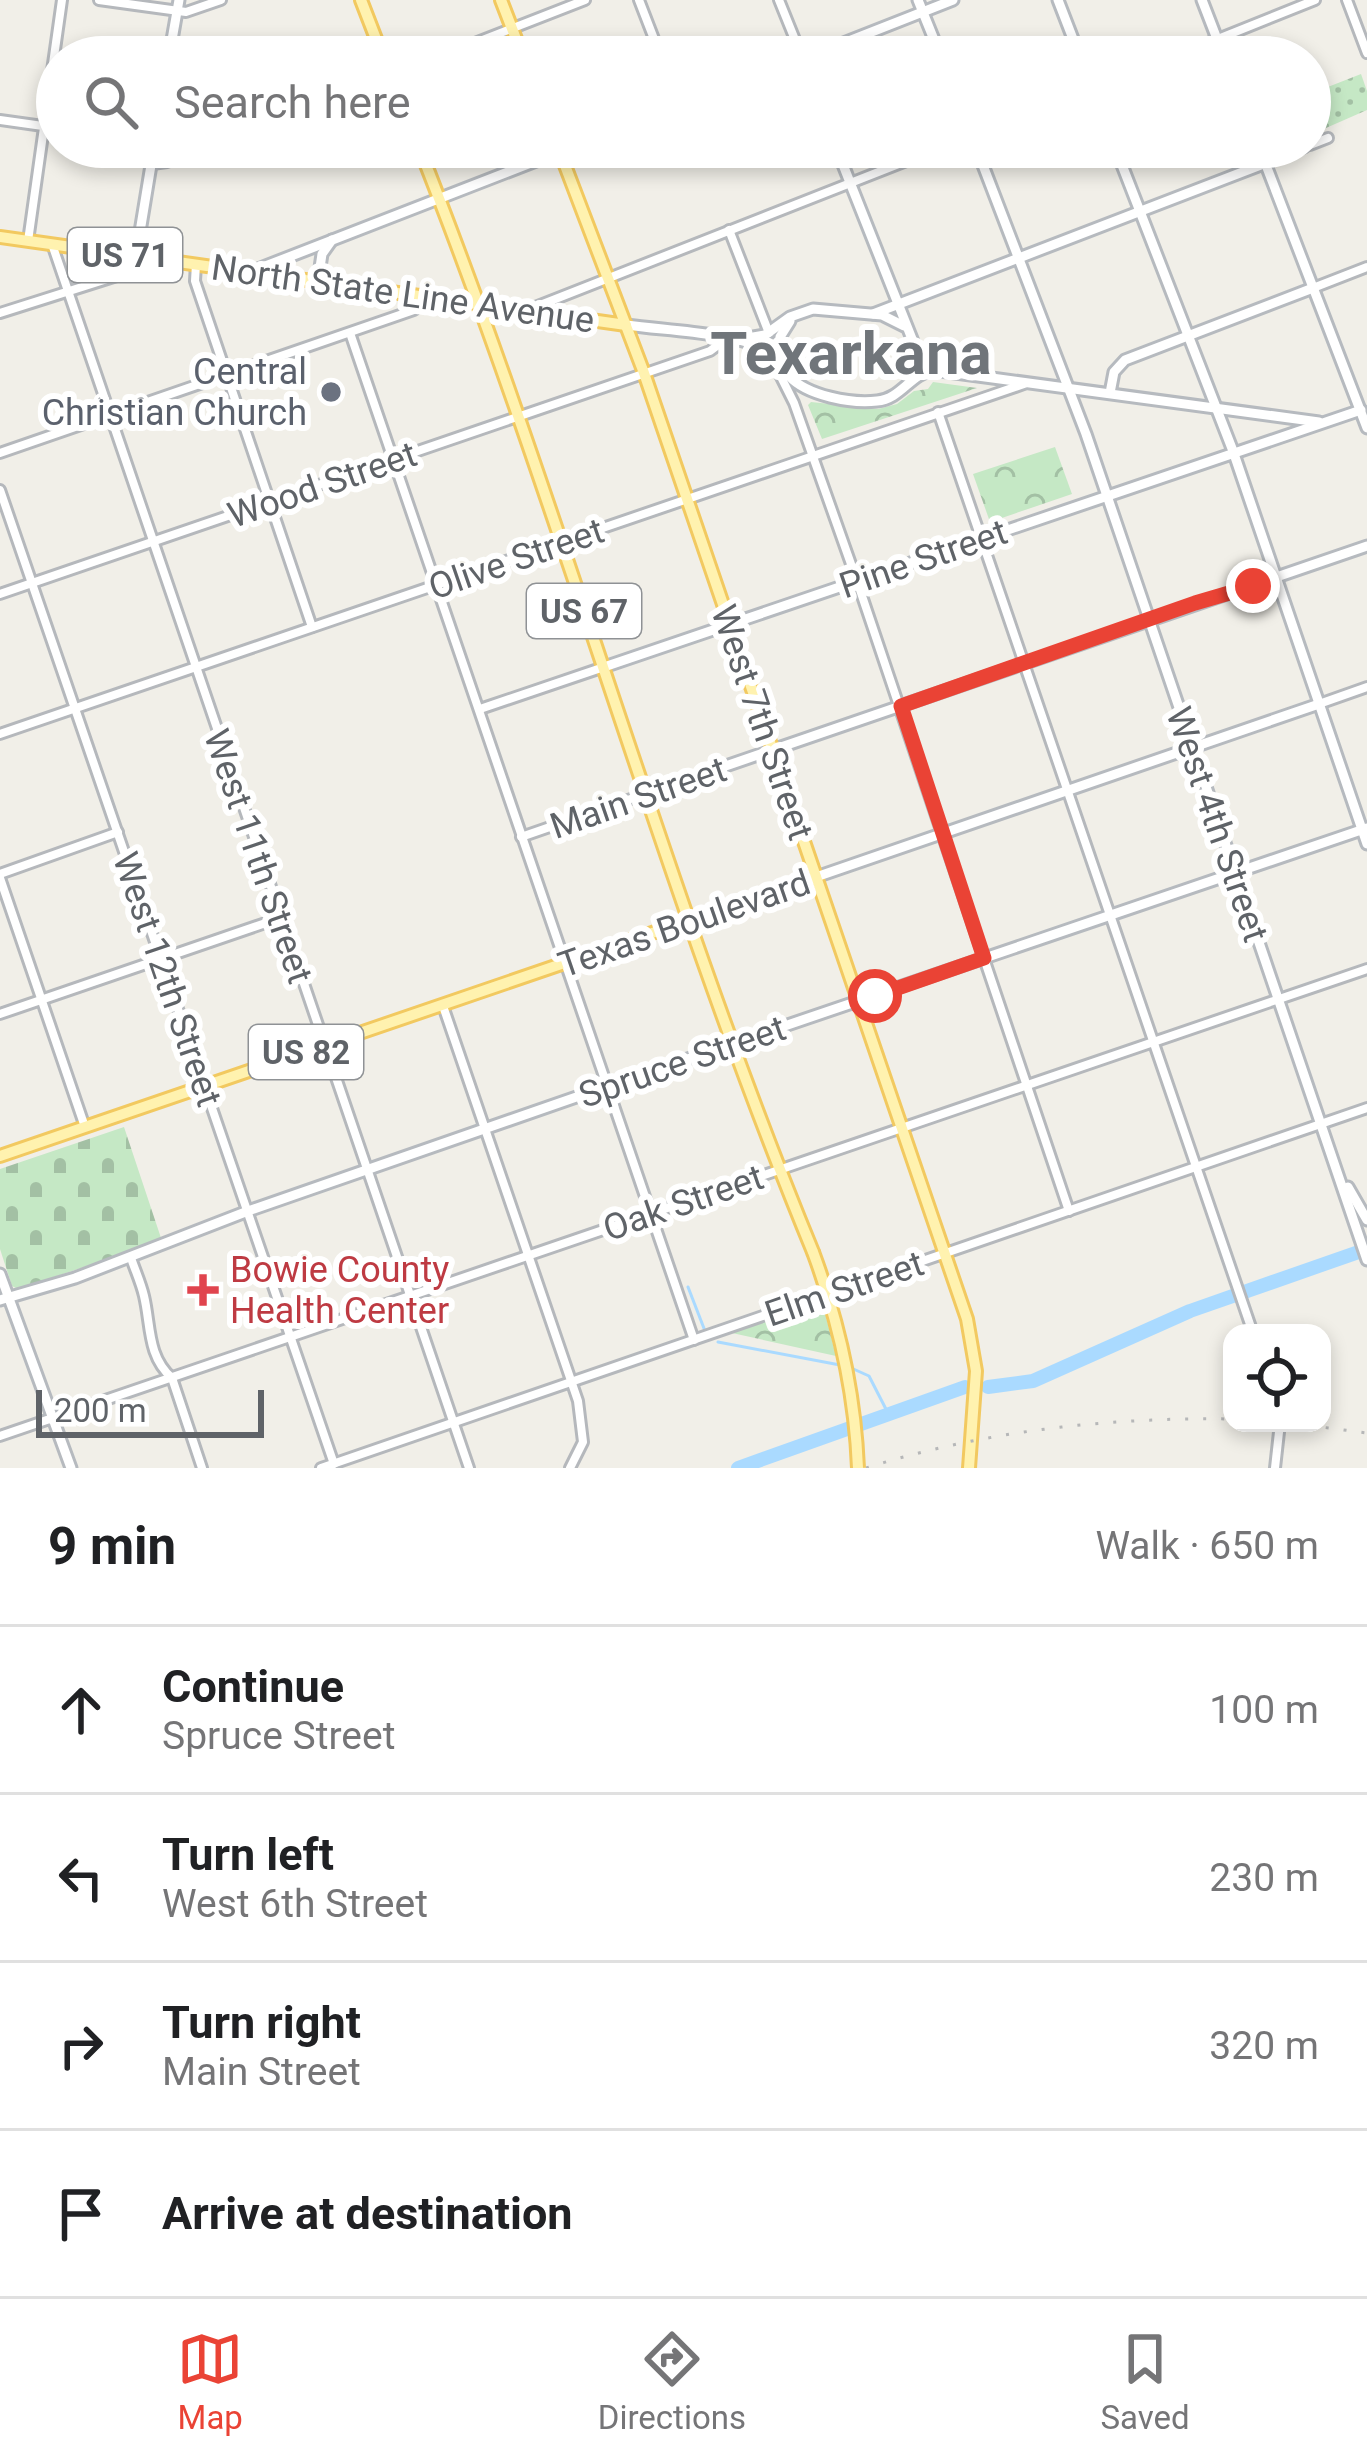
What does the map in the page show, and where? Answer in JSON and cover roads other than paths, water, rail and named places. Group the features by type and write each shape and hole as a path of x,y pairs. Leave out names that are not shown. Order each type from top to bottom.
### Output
{"main road":[{"path":"361,0 375,36"},
{"path":"501,0 515,36"},
{"name":"US 67","path":"426,168 518,416 733,1044 826,1288 848,1374 858,1468"},
{"name":"West 7th Street","path":"570,168 945,1253 975,1357 969,1468"},
{"name":"North State Line Avenue","path":"0,237 626,325"},
{"name":"Texas Boulevard","path":"0,1156 815,878"}],"street":[{"path":"57,36 62,0"},
{"path":"99,0 178,6 191,12 221,0"},
{"path":"492,36 585,0"},
{"path":"639,0 653,36"},
{"path":"779,0 795,36"},
{"path":"918,0 932,36"},
{"path":"860,36 952,0"},
{"path":"1058,0 1072,36"},
{"path":"1202,0 1216,36"},
{"path":"1227,36 1315,0"},
{"path":"1347,0 1367,53"},
{"path":"173,36 178,6"},
{"path":"0,120 36,125"},
{"path":"28,241 39,168"},
{"path":"0,314 130,271 151,168"},
{"path":"250,272 514,168"},
{"path":"844,168 916,349 933,364 962,372"},
{"path":"526,310 887,168"},
{"name":"West 4th Street","path":"984,168 1069,387 1367,1260"},
{"path":"1123,168 1233,451 1367,844"},
{"path":"873,314 1252,168"},
{"path":"1267,168 1364,409 1367,428"},
{"path":"729,230 769,333"},
{"path":"318,281 322,254 332,240"},
{"name":"West 11th Street","path":"52,244 469,1468"},
{"path":"196,264 195,281 312,627"},
{"path":"1110,393 1118,365 1367,267"},
{"path":"0,453 414,310 420,296"},
{"path":"779,360 780,338 798,314 823,309 873,314 896,320 908,330"},
{"name":"North State Line Avenue","path":"731,339 769,333 798,314"},
{"name":"North State Line Avenue","path":"626,325 762,347 779,360 789,377 810,390"},
{"path":"350,333 694,1340"},
{"name":"Wood Street","path":"0,594 710,351 731,339"},
{"path":"762,347 794,404 814,456 1069,1210"},
{"path":"911,378 916,349"},
{"path":"794,404 798,394 810,390 879,401 928,370 1324,423"},
{"name":"Olive Street","path":"0,734 1031,382"},
{"name":"Pine Street","path":"480,709 1364,409"},
{"path":"938,412 1249,1324"},
{"name":"West 12th Street","path":"0,490 335,1466"},
{"name":"Main Street","path":"521,837 1367,546"},
{"name":"Texas Boulevard","path":"815,878 1367,687"},
{"name":"Spruce Street","path":"4,1299 608,1086 1365,829"},
{"path":"85,1127 0,876 118,832"},
{"path":"0,1014 280,918"},
{"name":"Oak Street","path":"0,1436 1367,969"},
{"path":"442,1006 571,1381 584,1430 578,1457 570,1468"},
{"name":"Elm Street","path":"321,1468 1367,1108"},
{"path":"1337,1166 1367,1220"},
{"path":"131,1258 145,1298 153,1347 172,1378 202,1468"},
{"path":"0,1274 4,1299 71,1468"},
{"path":"1275,1468 1279,1432"}],"waterway":[{"path":"988,1387 1033,1381 1190,1311 1367,1249"},
{"path":"688,1287 705,1331"},
{"path":"718,1342 840,1365"},
{"path":"849,1367 869,1376 890,1417"},
{"path":"738,1468 965,1387"}],"railway":[{"path":"866,1468 955,1444 1047,1429 1223,1419"},
{"path":"1331,1428 1367,1433"}],"place":[{"name":"Central Christian Church","path":"331,392"},
{"name":"Bowie County Health Center","path":"203,1290"}],"district":[{"name":"Texarkana","path":"851,353"}]}
